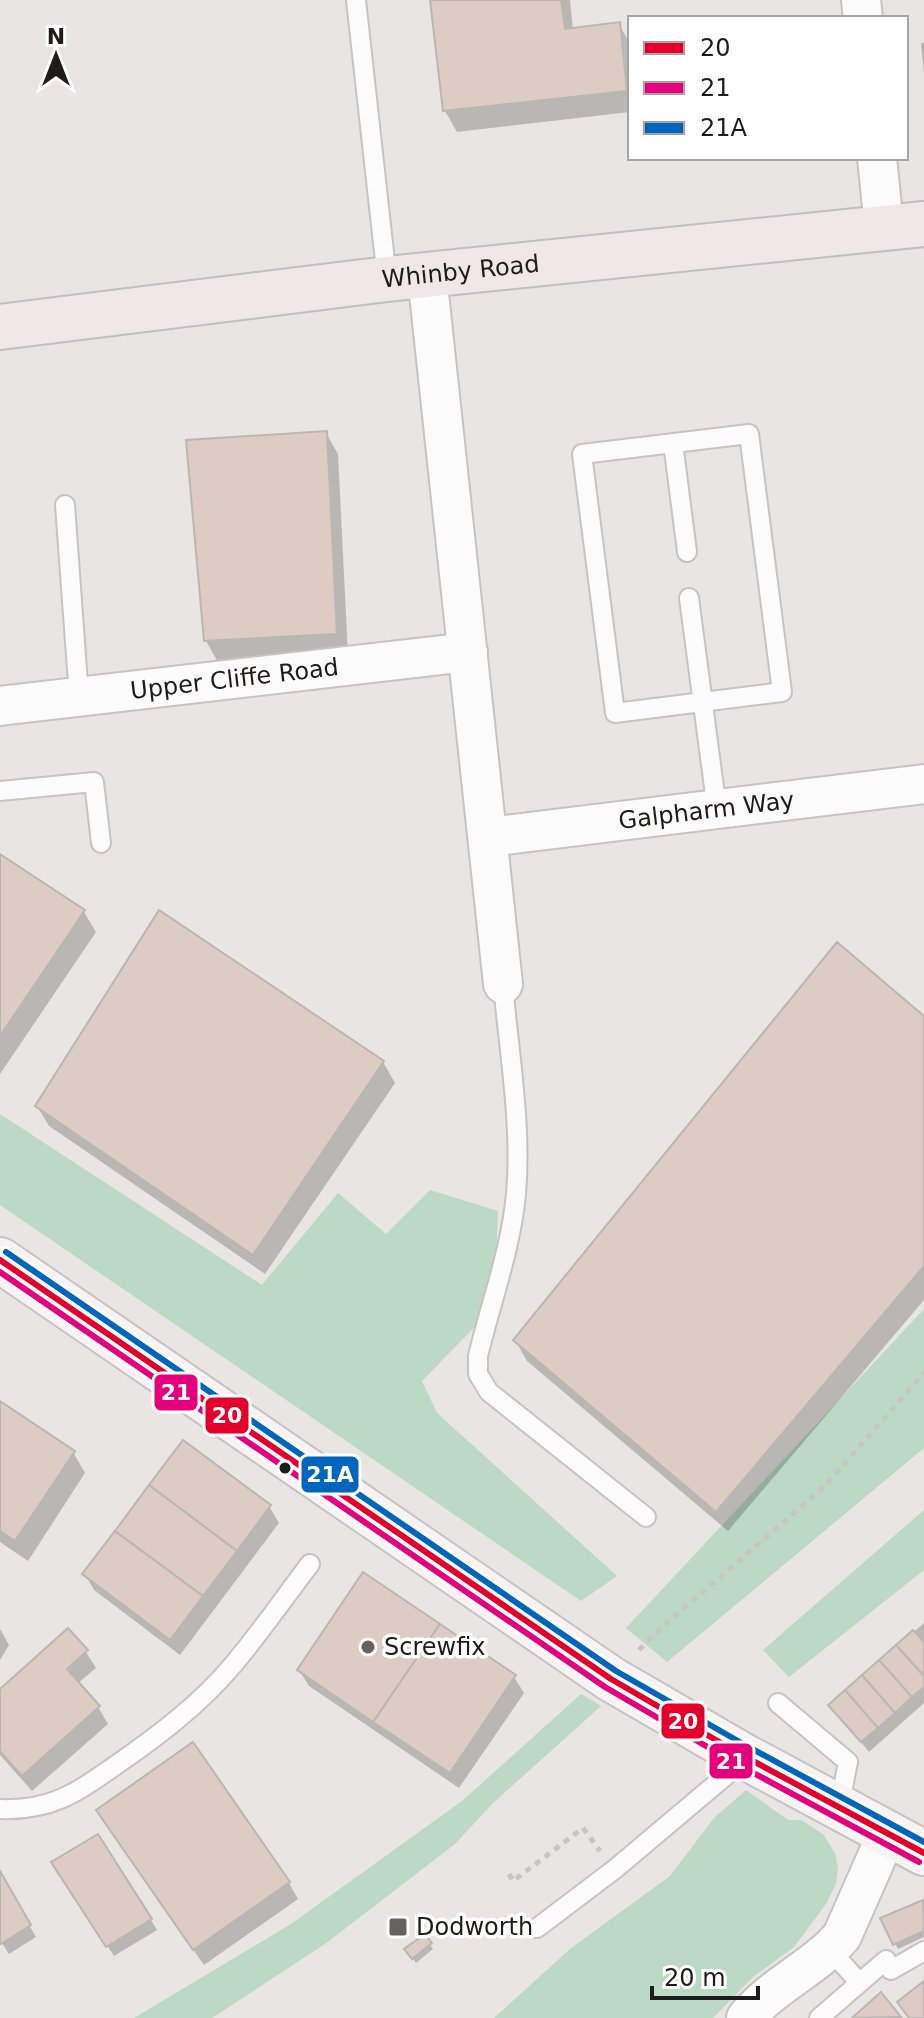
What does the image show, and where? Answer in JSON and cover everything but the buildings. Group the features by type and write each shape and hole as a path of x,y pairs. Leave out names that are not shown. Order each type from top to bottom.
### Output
{"highway":[{"name":"Whinby Road","path":"0,327 407,277 904,225"}],"main road":[{"path":"0,1260 611,1679 905,1844"}],"street":[{"path":"878,160 904,225"},
{"path":"407,277 468,652 503,984"},
{"name":"Upper Cliffe Road","path":"0,706 468,652"},
{"name":"Galpharm Way","path":"488,837 924,784"},
{"path":"746,2018 776,1988 830,1950 905,1844"}],"lane":[{"path":"356,0 407,277"},
{"path":"749,434 782,692 703,702 615,713 582,454 749,434"},
{"path":"673,443 687,552"},
{"path":"65,505 79,697"},
{"path":"689,598 717,810"},
{"path":"0,791 94,782 101,843"},
{"path":"503,984 518,1154 516,1193 511,1228 478,1356 478,1374 489,1392 646,1517"},
{"path":"0,1809 25,1810 51,1805 76,1793 166,1731 231,1668 310,1564"},
{"path":"778,1703 848,1762 839,1808"},
{"path":"537,1928 615,1869 730,1772 740,1754"},
{"path":"830,1950 859,1982"},
{"path":"819,2018 886,1960 891,1970 924,1951"}],"path":[{"path":"611,1679 659,1630 824,1487 924,1373"},
{"path":"509,1874 513,1881 583,1828"}],"green space":[{"path":"0,1114 262,1285 338,1193 386,1234 430,1190 498,1211 494,1307 422,1381 437,1413 617,1576 581,1601 0,1205"},
{"path":"924,1309 924,1448 667,1662 626,1628"},
{"path":"924,1510 924,1570 789,1677 763,1650"},
{"path":"581,1694 601,1706 492,1804 455,1844 325,1944 212,2018 134,2018 291,1924 462,1801"},
{"path":"746,1790 788,1820 801,1820 823,1834 835,1853 838,1868 836,1884 826,1904 794,1947 753,1977 713,2018 494,2018 570,1949 670,1876 714,1818"}],"transit line":[{"name":"21A","path":"6,1252 616,1671 924,1842"},
{"name":"20","path":"0,1260 611,1679 740,1754 924,1853"},
{"name":"21","path":"0,1272 605,1687 735,1763 919,1862"}],"place":[{"name":"Screwfix","path":"368,1647"},
{"name":"Dodworth","path":"398,1927"}]}
